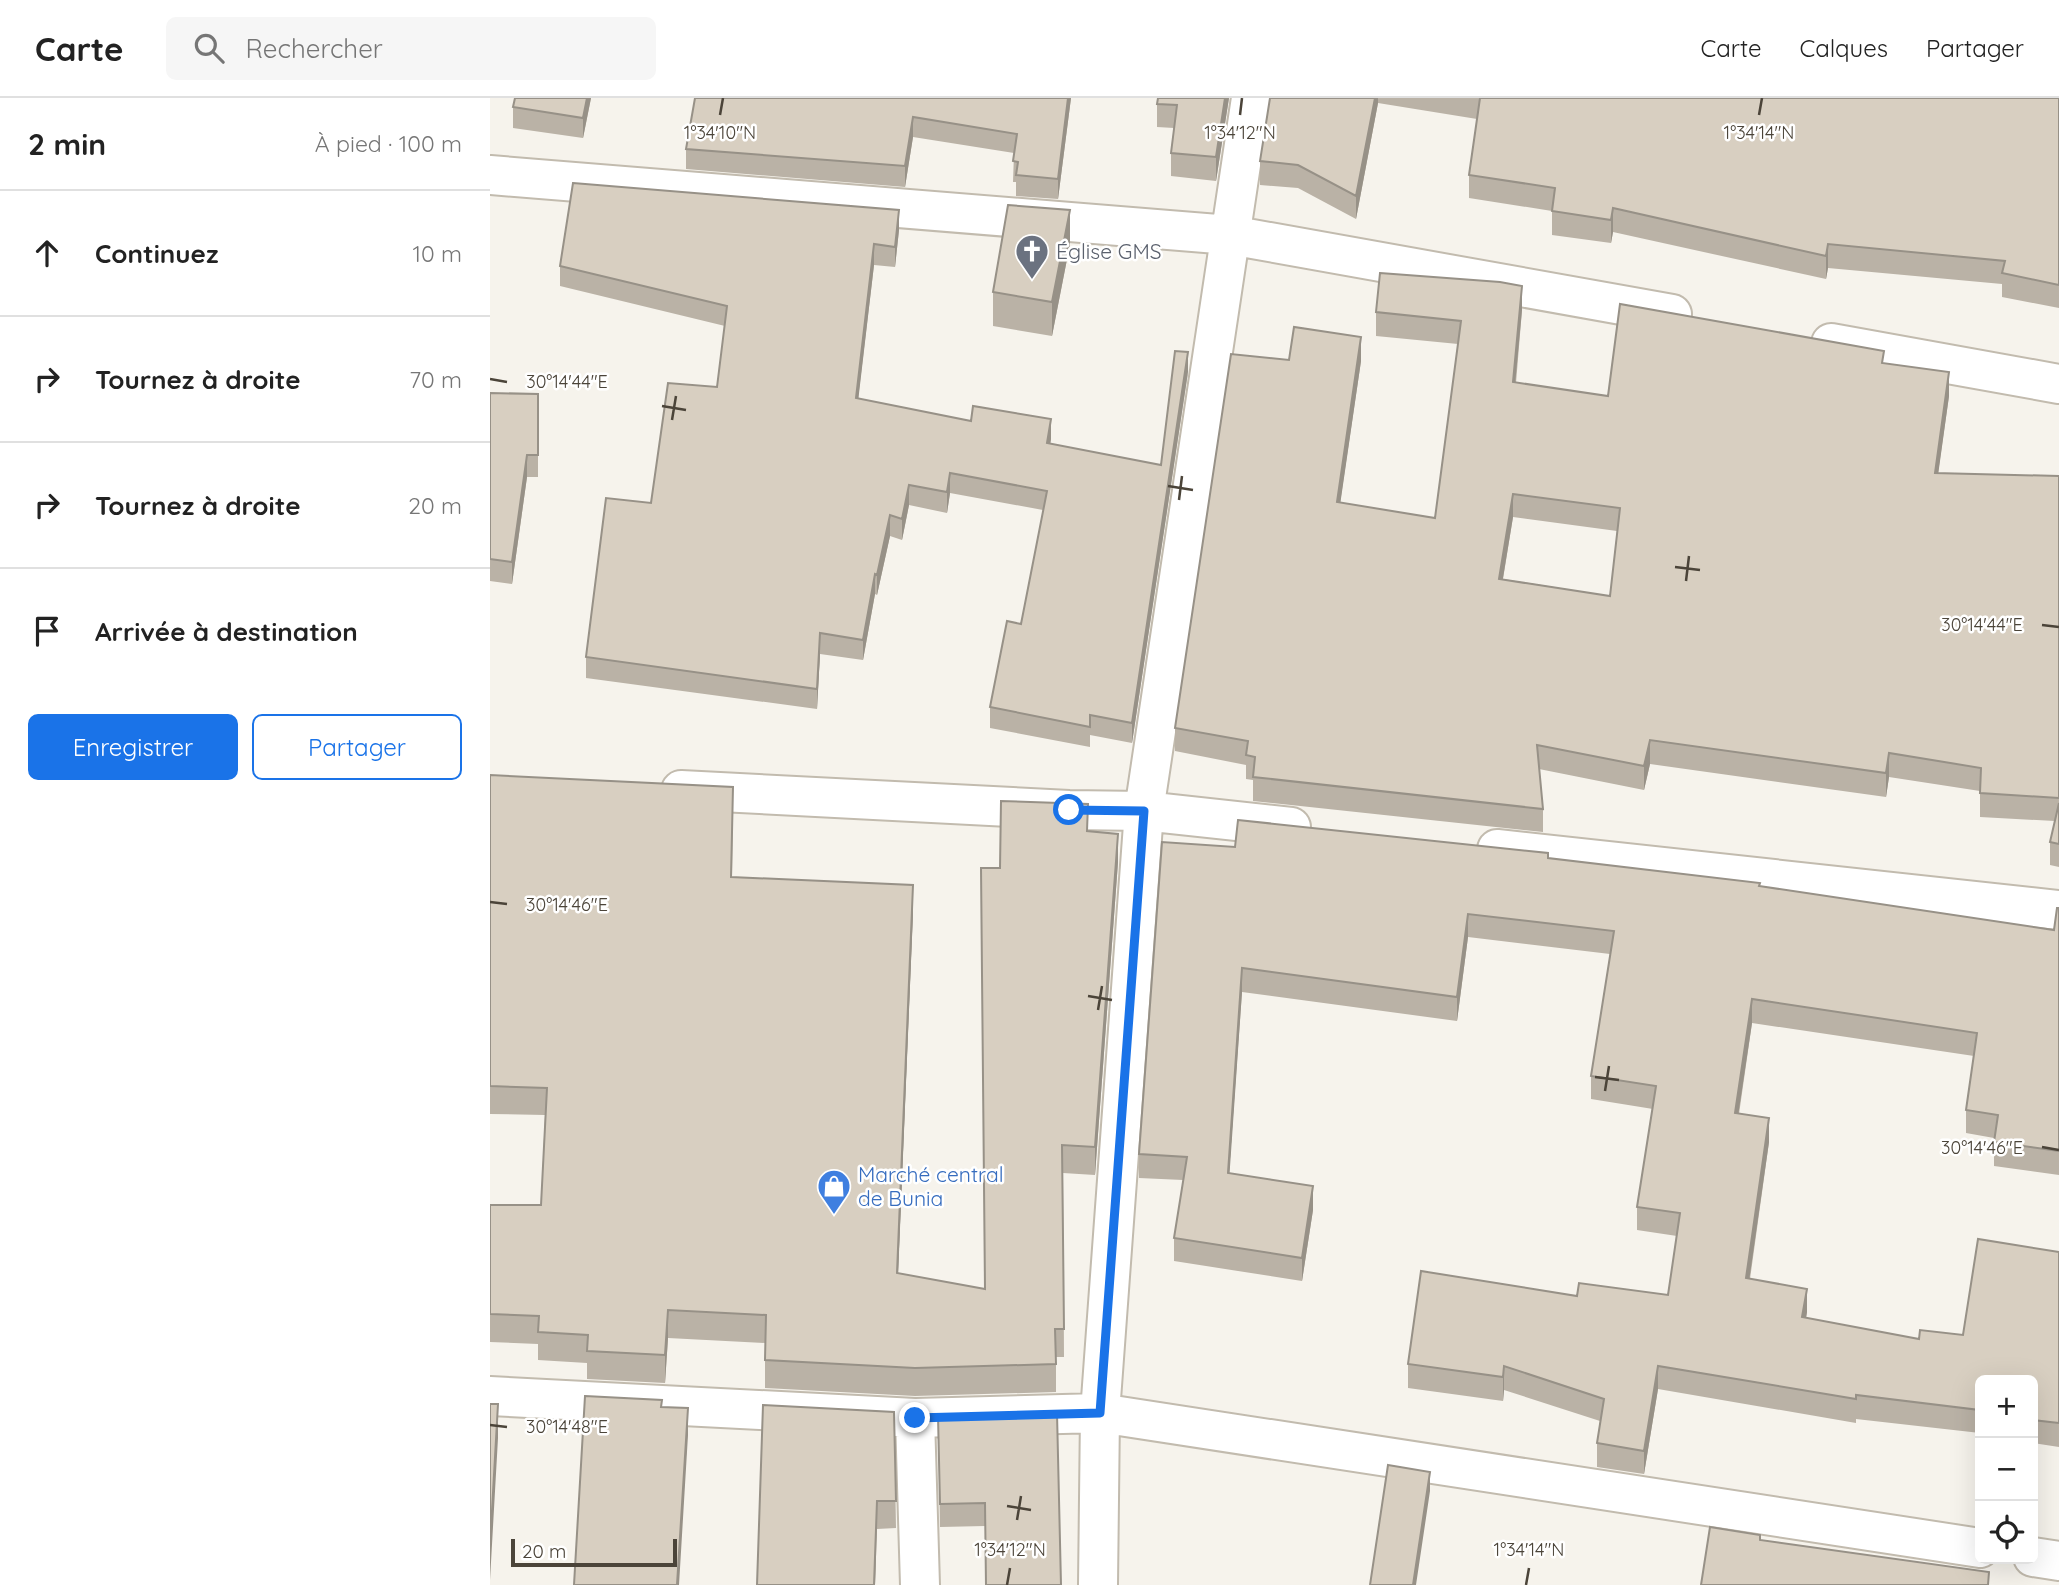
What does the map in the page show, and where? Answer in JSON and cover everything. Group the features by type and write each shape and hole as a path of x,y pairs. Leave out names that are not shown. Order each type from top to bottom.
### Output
{"street":[{"path":"1098,1585 1100,1413 1144,811 1251,98"},
{"path":"490,175 1230,235 1706,320"},
{"path":"1801,337 2059,384"},
{"path":"642,788 1069,810 1144,811 1325,831"},
{"path":"1463,846 2059,910"},
{"path":"490,1396 915,1418 1100,1413 1975,1547"},
{"path":"915,1418 920,1585"},
{"path":"2038,1557 2059,1560"}],"building":[{"path":"515,98 587,98 583,118 513,107"},
{"path":"695,98 1068,98 1058,179 1016,175 1018,162 1013,161 1017,134 913,117 905,166 686,149"},
{"path":"1158,98 1225,98 1216,157 1171,153 1177,105 1157,104"},
{"path":"1270,98 1375,98 1356,196 1298,165 1260,161"},
{"path":"1480,98 2059,98 2059,285 2002,273 2005,261 1828,244 1826,256 1613,208 1611,220 1552,211 1555,188 1469,175"},
{"path":"573,183 899,210 895,247 874,244 856,398 971,421 973,406 1051,419 1047,443 1161,465 1175,351 1188,352 1132,723 1090,715 1090,727 990,707 1007,621 1021,624 1047,491 950,473 947,492 909,485 902,519 890,515 877,575 875,574 863,640 820,633 817,689 586,657 606,498 651,503 668,383 717,387 727,306 560,266"},
{"name":"Église GMS","path":"1008,205 1070,210 1052,302 993,292"},
{"path":"1380,273 1522,286 1513,382 1608,396 1620,304 1884,351 1882,363 1949,372 1935,473 2059,476 2059,798 1980,793 1981,768 1889,753 1886,773 1650,740 1644,766 1537,745 1543,809 1253,777 1255,757 1246,755 1248,741 1175,728 1231,354 1289,360 1294,327 1361,337 1337,502 1435,518 1461,321 1376,312","holes":["1513,494 1620,508 1610,596 1499,579"]},
{"path":"490,393 538,394 538,455 527,455 512,562 490,559"},
{"path":"490,775 733,787 731,877 913,885 897,1273 985,1289 981,868 1000,868 1001,801 1088,804 1087,831 1118,834 1095,1147 1062,1145 1064,1329 1055,1329 1056,1364 915,1368 765,1360 766,1315 668,1310 665,1355 587,1351 588,1335 538,1332 539,1316 490,1314 490,1205 541,1205 547,1088 490,1086"},
{"path":"2059,803 2059,844 2050,842"},
{"path":"1238,820 1548,853 1548,858 1760,883 1759,886 2054,930 2059,908 2059,1151 1994,1142 1998,1115 1966,1110 1977,1033 1752,999 1735,1113 1769,1118 1746,1278 1807,1289 1802,1317 1919,1339 1920,1330 1963,1335 1978,1239 2059,1252 2059,1423 2038,1421 2038,1375 1975,1375 1975,1409 1856,1395 1856,1399 1658,1366 1644,1451 1597,1443 1604,1399 1504,1366 1503,1377 1408,1364 1421,1271 1577,1296 1579,1283 1668,1295 1680,1213 1637,1207 1656,1086 1591,1076 1614,931 1468,914 1457,997 1242,968 1228,1173 1313,1186 1302,1258 1174,1238 1187,1157 1139,1154 1162,842 1235,847"},
{"path":"585,1396 662,1400 661,1407 688,1408 677,1585 574,1585"},
{"path":"490,1404 498,1404 490,1546"},
{"path":"763,1405 894,1412 896,1501 877,1501 874,1585 757,1585"},
{"path":"1057,1413 1061,1585 986,1585 985,1503 940,1504 938,1416"},
{"path":"1388,1465 1430,1472 1413,1585 1370,1585"},
{"path":"1710,1527 1760,1535 1760,1540 1989,1572 1988,1585 1701,1585"}],"place":[{"name":"Église GMS","path":"1032,281"},
{"name":"Marché central de Bunia","path":"834,1216"}],"route":[{"path":"915,1418 1100,1413 1144,811 1069,810"}]}
